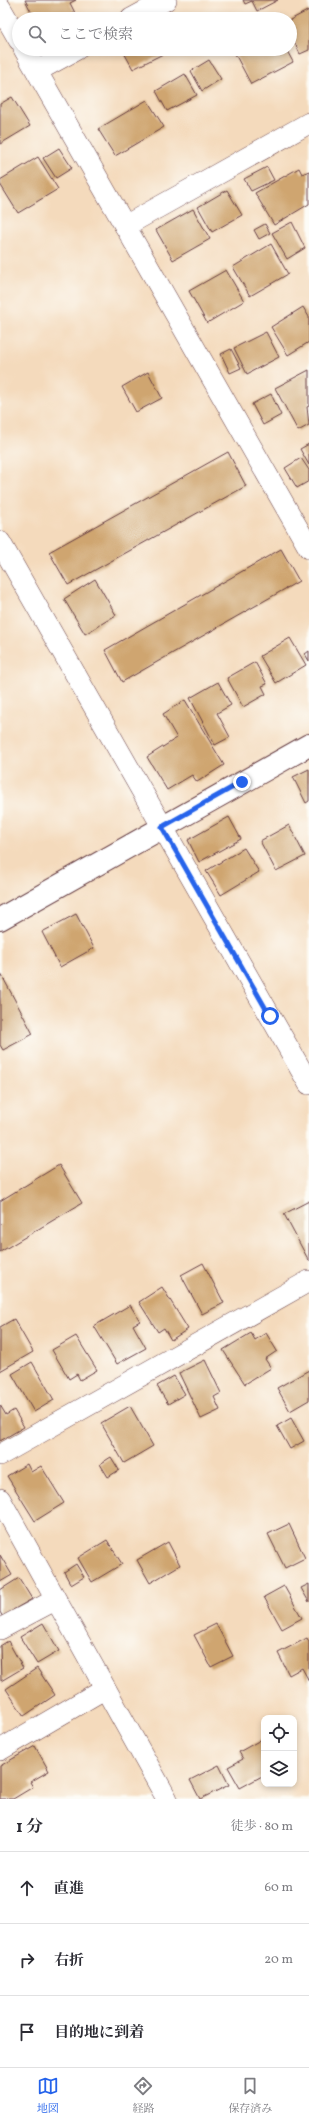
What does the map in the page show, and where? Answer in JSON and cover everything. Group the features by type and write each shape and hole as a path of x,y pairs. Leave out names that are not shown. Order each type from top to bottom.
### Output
{"street":[{"path":"144,12 166,0"},
{"path":"0,7 12,28"},
{"path":"28,56 309,548"},
{"path":"37,71 64,56"},
{"path":"125,226 309,123"},
{"path":"0,542 309,1084"},
{"path":"0,919 309,744"},
{"path":"0,1455 309,1281"},
{"path":"3,1513 55,1600 167,1799"},
{"path":"0,1629 55,1600"},
{"path":"0,1750 104,1689"}],"building":[{"path":"25,0 76,0 70,3 74,12 31,12"},
{"path":"243,0 278,0 257,11 252,1 245,4"},
{"path":"309,10 309,50 300,54 297,48 297,16"},
{"path":"126,56 159,56 133,69"},
{"path":"236,56 290,56 293,62 251,84"},
{"path":"209,60 221,79 202,91 191,71"},
{"path":"185,74 197,95 167,111 156,91"},
{"path":"12,97 30,126 0,144 0,104"},
{"path":"147,100 164,127 115,156 98,129"},
{"path":"59,148 72,168 56,178 43,158"},
{"path":"38,157 58,189 18,213 0,184 0,180"},
{"path":"267,167 274,180 251,191 244,179"},
{"path":"299,168 302,174 309,171 309,204 274,225 255,193"},
{"path":"227,190 242,215 212,232 198,207"},
{"path":"193,209 210,239 173,260 156,230"},
{"path":"292,222 305,248 287,259 272,233"},
{"path":"265,224 270,233 259,239 254,230"},
{"path":"271,244 288,274 250,296 233,267"},
{"path":"226,270 244,301 207,323 189,291"},
{"path":"303,307 309,317 309,342 288,355 271,327"},
{"path":"266,332 279,357 247,374 234,348"},
{"path":"231,349 241,368 230,373 221,354"},
{"path":"309,370 309,406 307,407 309,425 298,431 275,388"},
{"path":"148,372 162,398 136,412 122,387"},
{"path":"271,394 281,415 263,425 252,404"},
{"path":"309,444 309,465 300,449"},
{"path":"228,452 246,486 68,585 49,552"},
{"path":"301,458 309,470 309,481 297,488 285,468"},
{"path":"281,549 299,581 122,682 105,650"},
{"path":"95,579 116,615 85,634 64,599"},
{"path":"290,638 306,665 276,683 260,656"},
{"path":"309,651 309,661 305,654"},
{"path":"255,662 267,684 262,686 266,694 243,707 227,678"},
{"path":"218,682 231,705 217,713 230,737 215,745 190,698"},
{"path":"185,700 224,765 197,782 192,775 167,790 147,757 177,738 163,714"},
{"path":"309,769 309,801 306,803 293,777"},
{"path":"229,817 241,839 199,862 188,840"},
{"path":"289,825 305,856 276,871 260,841"},
{"path":"244,848 259,872 221,895 206,871"},
{"path":"76,914 94,948 60,967 42,932"},
{"path":"0,972 33,1034 3,1050 0,1045"},
{"path":"59,1165 82,1203 0,1252 0,1201"},
{"path":"309,1201 309,1261 284,1214"},
{"path":"203,1263 224,1303 202,1314 181,1275"},
{"path":"162,1287 188,1329 171,1340 164,1328 158,1332 139,1302"},
{"path":"130,1305 140,1321 133,1325 146,1348 117,1364 94,1326"},
{"path":"14,1319 33,1352 0,1371 0,1327"},
{"path":"251,1333 255,1340 266,1333 277,1351 265,1359 271,1368 245,1384 223,1350"},
{"path":"76,1336 97,1370 80,1380 77,1374 69,1379 52,1350"},
{"path":"205,1360 221,1393 214,1397 220,1410 201,1419 179,1373"},
{"path":"32,1362 54,1400 34,1412 12,1374"},
{"path":"309,1370 309,1400 290,1411 277,1388"},
{"path":"174,1376 185,1394 168,1404 157,1386"},
{"path":"0,1405 6,1415 14,1410 24,1427 0,1441"},
{"path":"130,1406 153,1446 124,1463 101,1423"},
{"path":"291,1418 304,1441 290,1449 277,1426"},
{"path":"111,1457 119,1470 108,1477 100,1464"},
{"path":"27,1464 31,1472 41,1466 64,1503 35,1521 7,1476"},
{"path":"289,1524 305,1558 285,1568 268,1534"},
{"path":"107,1540 122,1564 92,1582 78,1558"},
{"path":"168,1542 180,1565 150,1583 137,1560"},
{"path":"0,1555 12,1575 0,1582"},
{"path":"76,1564 84,1577 71,1585 64,1572"},
{"path":"19,1578 32,1599 13,1610 16,1614 5,1621 0,1612 0,1590"},
{"path":"309,1584 309,1602 301,1588"},
{"path":"284,1586 302,1618 282,1629 264,1597"},
{"path":"43,1623 59,1651 37,1664 20,1637"},
{"path":"216,1624 233,1656 211,1667 194,1635"},
{"path":"307,1638 309,1642 309,1681 302,1668 289,1675 278,1653"},
{"path":"8,1641 23,1668 1,1681 0,1646"},
{"path":"37,1668 55,1695 24,1716 6,1689"},
{"path":"261,1740 261,1777 240,1788 228,1767 243,1759 239,1752"},
{"path":"35,1746 49,1771 30,1782 33,1787 13,1799 0,1799 0,1766"},
{"path":"219,1765 229,1785 200,1799 190,1780"}],"route":[{"path":"242,782 162,827 270,1016"}]}
